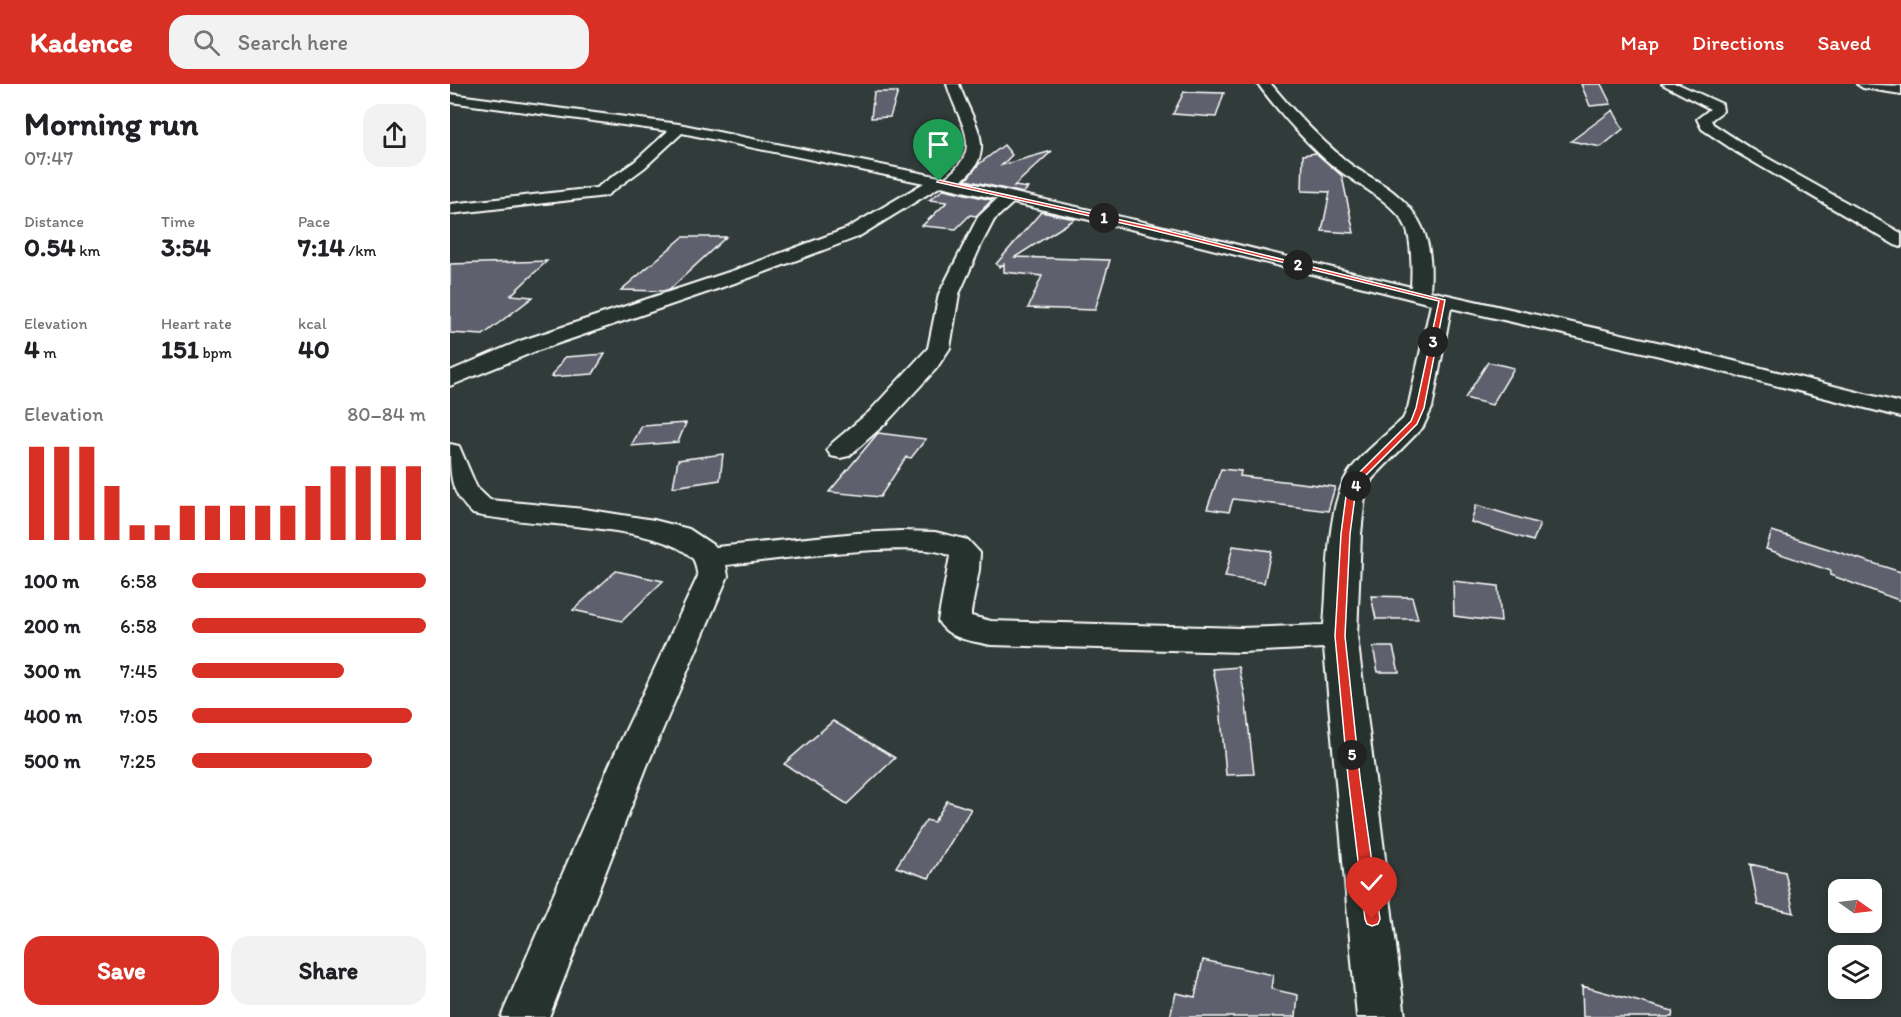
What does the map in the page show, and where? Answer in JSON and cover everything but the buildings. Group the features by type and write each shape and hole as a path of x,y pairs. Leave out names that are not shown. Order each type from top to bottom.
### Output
{"street":[{"path":"450,379 528,346 834,240 860,229 969,168 976,152 975,141 956,98 953,84"},
{"path":"1264,84 1283,107 1340,164 1392,199 1414,226 1422,269 1431,298 1420,408 1414,422 1360,476 1351,496 1346,534 1340,636 1381,1017"},
{"path":"1668,84 1717,107 1716,111 1704,119 1707,126 1743,150 1901,241"},
{"path":"1863,84 1898,89"},
{"path":"450,98 680,128 944,182 1159,230 1431,298 1666,351 1901,410"},
{"path":"450,209 600,192 639,165 680,128"},
{"path":"840,450 878,417 928,364 939,348 949,294 987,217 1009,197"},
{"path":"450,452 458,482 471,501 483,508 584,518 654,529 679,536 698,547 709,557 713,576 628,766 525,1017"},
{"path":"709,557 857,542 935,541 957,547 965,553 966,566 954,605 954,621 969,629 991,633 1241,640 1340,636"}],"route":[{"path":"939,181 1148,228 1442,300 1420,408 1414,422 1398,441 1375,459 1360,476 1351,496 1346,534 1340,636 1354,777 1372,919"}]}
